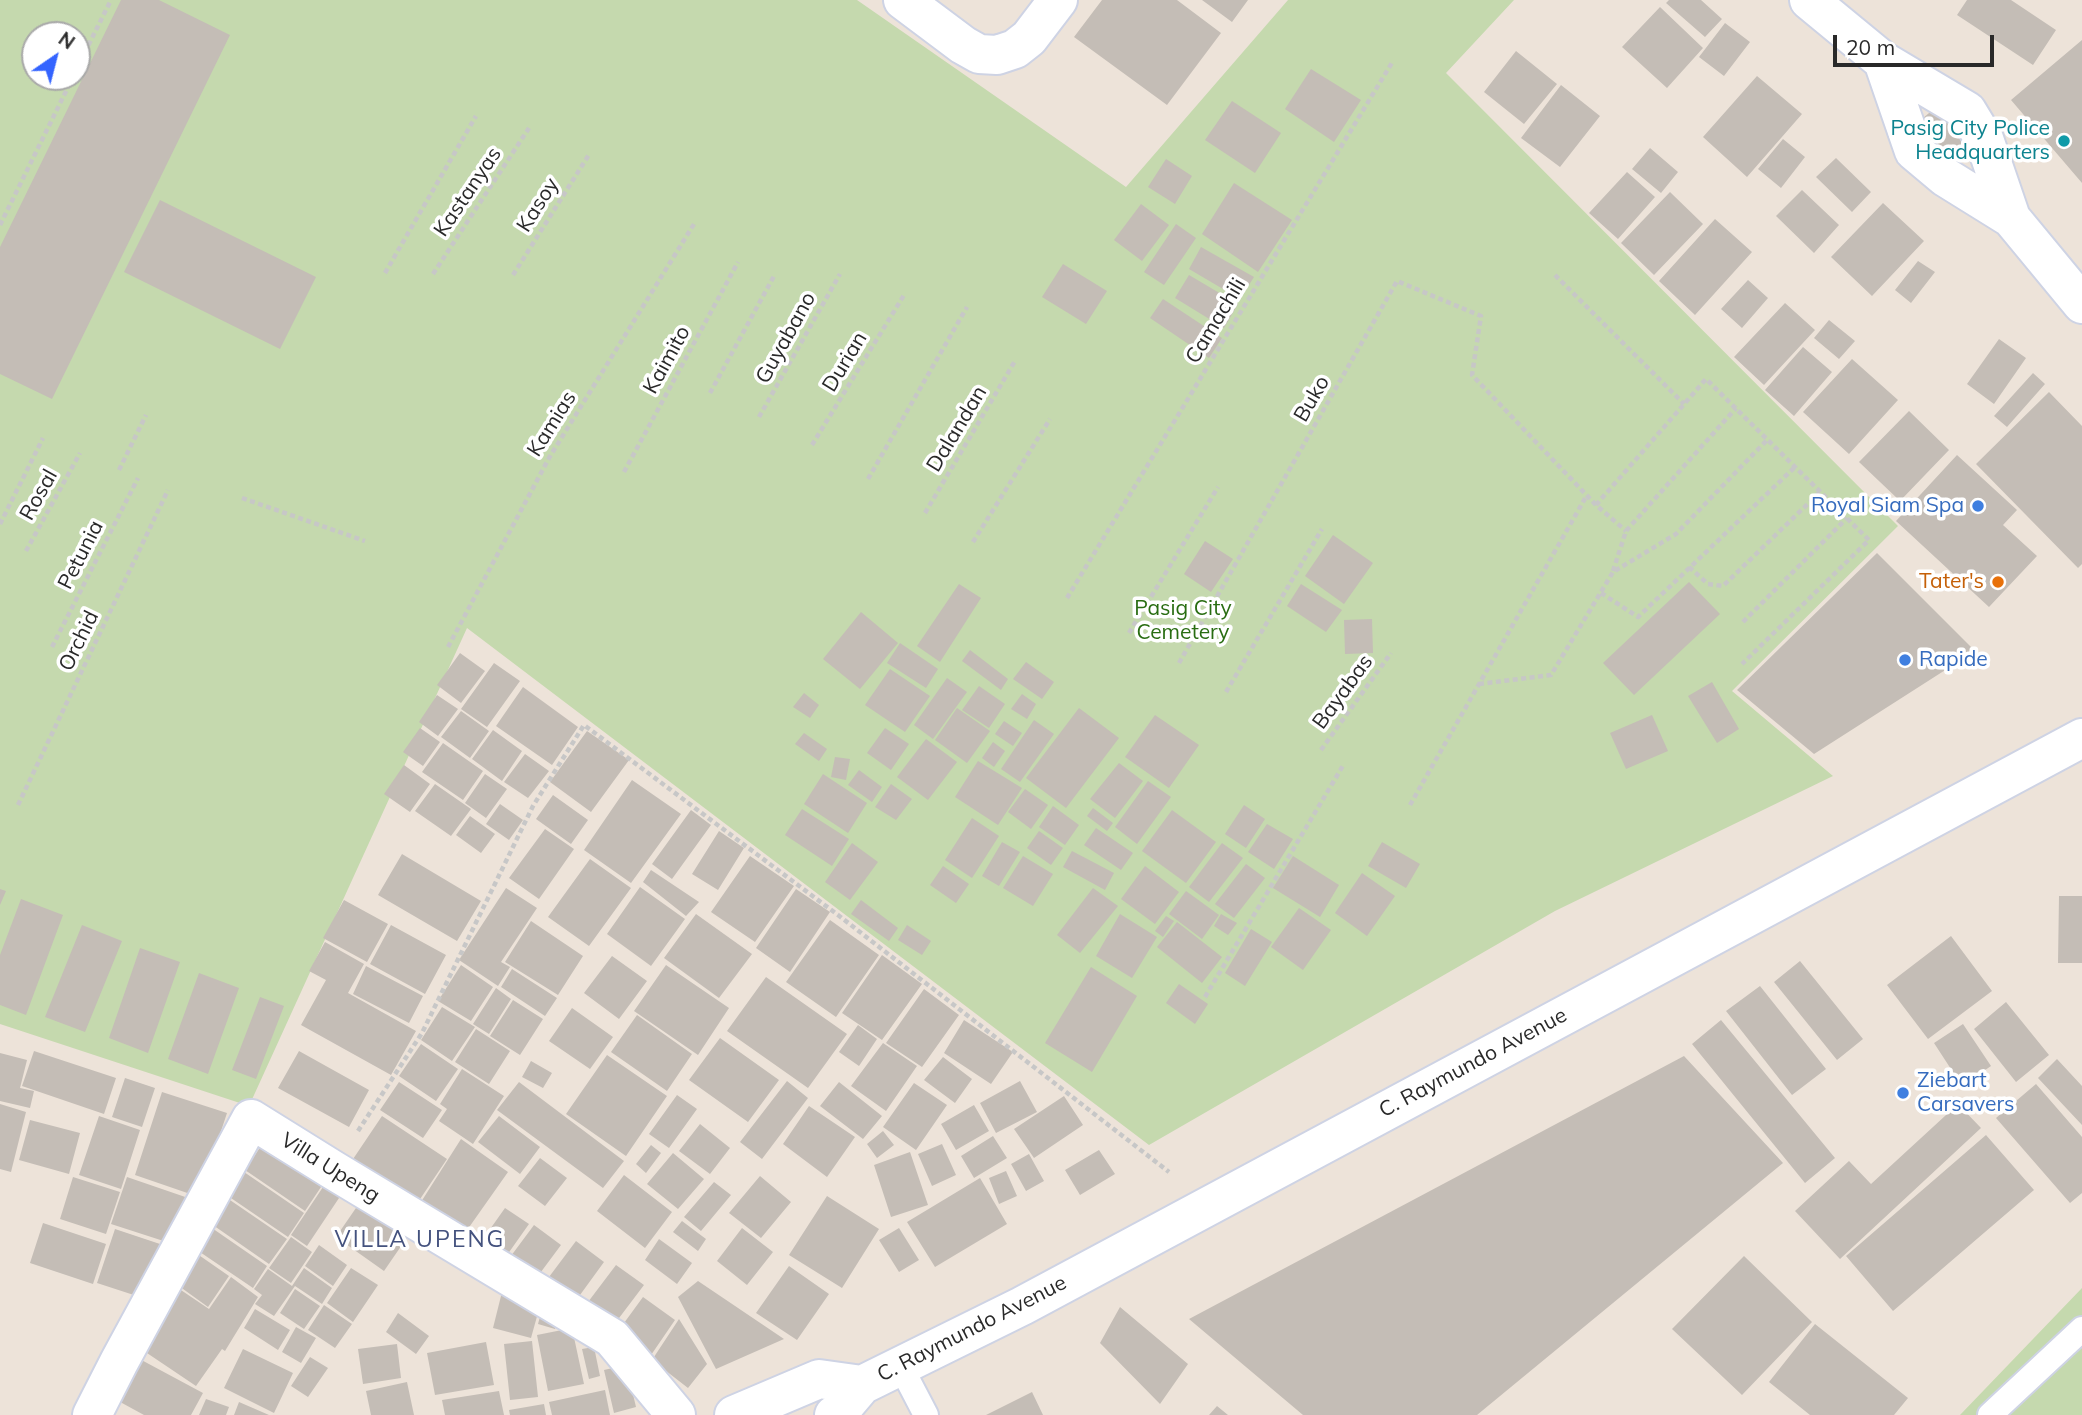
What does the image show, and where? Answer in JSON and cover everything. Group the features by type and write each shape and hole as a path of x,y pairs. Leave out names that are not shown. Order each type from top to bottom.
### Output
{"street":[{"path":"903,0 963,45 979,54 997,55 1015,49 1029,38 1058,0"},
{"path":"1809,0 1883,61 1967,111 1984,139 2011,218"},
{"path":"1883,61 1914,151 1945,177 2011,218 2082,304"},
{"name":"C. Raymundo Avenue","path":"834,1415 862,1385 1023,1306 2082,738"},
{"name":"Villa Upeng","path":"92,1415 251,1119 612,1338 676,1415"},
{"name":"C. Raymundo Avenue","path":"734,1415 820,1379 862,1385"}],"lane":[{"path":"1990,1415 2082,1329"},
{"path":"901,1367 926,1415"}],"path":[{"path":"91,40 111,0"},
{"name":"Camachili","path":"1067,598 1393,61"},
{"path":"0,225 66,91"},
{"path":"385,273 476,116"},
{"name":"Kastanyas","path":"433,274 529,128"},
{"name":"Kasoy","path":"513,275 590,153"},
{"name":"Kamias","path":"448,647 549,458 694,224"},
{"name":"Kaimito","path":"624,472 738,262"},
{"name":"Guyabano","path":"760,417 839,274"},
{"path":"1555,275 1684,404"},
{"path":"710,393 774,276"},
{"name":"Buko","path":"1179,663 1397,281 1481,316 1472,375 1587,495"},
{"name":"Durian","path":"812,445 904,295"},
{"path":"868,479 967,307"},
{"name":"Dalandan","path":"925,513 1016,361"},
{"path":"1596,505 1706,379 1868,540 1741,664"},
{"path":"1479,684 1551,675 1613,572 1626,531 1736,408"},
{"path":"120,470 146,415"},
{"path":"973,542 1050,419"},
{"path":"0,524 43,438"},
{"path":"1613,572 1676,534 1768,439"},
{"name":"Rosal","path":"26,551 80,453"},
{"path":"1601,593 1638,617 1795,467"},
{"name":"Petunia","path":"52,647 138,478"},
{"path":"1129,633 1218,487"},
{"name":"Orchid","path":"18,805 169,490"},
{"path":"1689,567 1708,584 1723,586 1821,491"},
{"path":"1410,805 1587,495 1626,531"},
{"path":"242,498 365,541"},
{"path":"1743,622 1847,518"},
{"path":"1226,692 1322,529"},
{"name":"Bayabas","path":"1321,750 1391,653"},
{"path":"333,1170 422,1033 533,806 584,725 838,915 1142,1152"},
{"path":"1205,996 1344,764"}],"green space":[{"name":"Pasig City Cemetery","path":"0,0 857,0 1126,187 1288,0 1514,0 1446,73 1898,526 1732,691 1833,776 1555,911 1149,1145 467,628 249,1106 0,1024"},
{"path":"2082,1288 2082,1415 1960,1415"}],"building":[{"path":"121,0 159,0 230,35 52,399 0,374 0,247 76,91 91,91 91,61"},
{"path":"1102,0 1177,0 1221,33 1167,105 1074,37"},
{"path":"1202,0 1248,0 1232,22"},
{"path":"1669,0 1701,0 1722,19 1705,37 1666,3"},
{"path":"1967,0 2011,0 2056,30 2033,65 1957,15"},
{"path":"1660,7 1703,48 1667,88 1622,47"},
{"path":"1725,23 1750,42 1724,76 1699,57"},
{"name":"Pasig City Police Headquarters","path":"2082,40 2082,183 2011,100"},
{"path":"1516,51 1557,84 1524,124 1484,92"},
{"path":"1311,69 1361,100 1334,142 1285,109"},
{"path":"1757,76 1802,114 1747,177 1703,137"},
{"path":"1561,85 1600,116 1560,167 1521,138"},
{"path":"1232,101 1281,133 1255,173 1205,140"},
{"path":"1935,108 1967,146 1948,162 1916,124"},
{"path":"1783,139 1805,157 1781,188 1758,169"},
{"path":"1650,148 1678,172 1661,193 1632,169"},
{"path":"1836,158 1871,192 1852,212 1816,177"},
{"path":"1166,159 1192,176 1175,204 1148,187"},
{"path":"1627,172 1655,197 1618,239 1589,213"},
{"path":"1234,183 1292,220 1258,272 1202,234"},
{"path":"1802,190 1839,225 1814,253 1776,216"},
{"path":"1670,192 1703,224 1654,275 1621,243"},
{"path":"160,200 316,277 280,349 124,272"},
{"path":"1883,203 1924,241 1872,296 1831,257"},
{"path":"1141,204 1169,225 1142,261 1114,240"},
{"path":"1715,219 1752,252 1695,315 1659,281"},
{"path":"1176,224 1196,238 1164,285 1144,272"},
{"path":"1201,247 1254,277 1240,299 1189,269"},
{"path":"1918,261 1935,272 1911,303 1895,290"},
{"path":"1063,264 1107,291 1086,324 1042,297"},
{"path":"1189,275 1238,304 1224,328 1175,298"},
{"path":"1748,280 1768,298 1742,328 1721,309"},
{"path":"1163,299 1222,338 1209,358 1150,318"},
{"path":"1785,303 1815,330 1764,385 1734,357"},
{"path":"1829,320 1855,341 1839,359 1814,338"},
{"path":"1999,339 2026,358 1994,404 1967,384"},
{"path":"1803,347 1832,372 1794,416 1765,390"},
{"path":"1852,359 1898,400 1849,454 1803,412"},
{"path":"2033,373 2045,384 2007,427 1994,416"},
{"path":"2049,392 2082,426 2082,564 2078,568 1976,464"},
{"path":"1909,411 1949,450 1900,501 1859,462"},
{"path":"1957,455 2017,510 2003,525 2037,556 1989,607 1896,521"},
{"path":"1333,535 1373,563 1344,604 1305,576"},
{"path":"1205,541 1233,559 1211,592 1184,574"},
{"path":"1877,553 1975,651 1814,754 1737,690"},
{"path":"1689,582 1720,614 1634,695 1603,663"},
{"path":"959,584 981,598 940,662 917,646"},
{"path":"1301,584 1342,610 1326,632 1287,606"},
{"path":"861,612 898,643 860,689 823,659"},
{"path":"1372,619 1373,653 1345,654 1344,620"},
{"path":"900,643 938,669 926,688 887,663"},
{"path":"970,650 1008,679 1001,690 962,661"},
{"path":"460,653 485,671 461,703 437,685"},
{"path":"1026,662 1054,682 1042,699 1013,679"},
{"path":"494,663 520,681 487,727 461,709"},
{"path":"890,669 930,696 905,732 865,705"},
{"path":"947,678 967,692 933,739 914,725"},
{"path":"1712,682 1739,729 1717,743 1688,696"},
{"path":"979,686 1005,704 989,728 962,710"},
{"path":"523,687 578,727 552,765 496,726"},
{"path":"804,693 819,705 810,718 793,707"},
{"path":"1022,694 1036,704 1027,719 1011,709"},
{"path":"437,695 458,709 438,736 419,722"},
{"path":"957,708 990,731 967,763 935,740"},
{"path":"1079,708 1119,738 1066,808 1026,778"},
{"path":"461,711 489,731 470,758 441,737"},
{"path":"1155,715 1199,745 1169,788 1125,757"},
{"path":"1652,715 1668,751 1626,769 1610,733"},
{"path":"1034,720 1054,734 1020,782 1001,769"},
{"path":"1004,721 1022,733 1013,746 995,734"},
{"path":"420,728 440,742 423,766 403,752"},
{"path":"885,728 909,744 891,770 867,753"},
{"path":"493,730 522,751 502,781 472,759"},
{"path":"587,731 629,760 591,812 550,782"},
{"path":"804,733 827,749 819,761 795,744"},
{"path":"926,739 957,762 928,800 897,777"},
{"path":"993,742 1005,751 994,767 982,758"},
{"path":"443,743 483,771 463,800 422,772"},
{"path":"525,754 549,771 528,798 504,782"},
{"path":"835,757 850,759 846,780 831,777"},
{"path":"978,761 1022,788 998,825 955,797"},
{"path":"1119,763 1143,781 1115,818 1090,799"},
{"path":"404,765 430,784 410,812 384,794"},
{"path":"859,770 882,787 872,802 848,785"},
{"path":"485,774 507,789 486,818 465,803"},
{"path":"823,774 867,803 848,833 804,804"},
{"path":"632,780 681,814 631,883 584,850"},
{"path":"1148,781 1171,797 1137,844 1115,827"},
{"path":"435,784 471,809 451,836 415,811"},
{"path":"891,784 912,799 896,820 875,807"},
{"path":"1025,789 1048,805 1031,829 1008,812"},
{"path":"553,795 588,820 571,844 536,819"},
{"path":"500,804 523,820 509,840 486,824"},
{"path":"1244,805 1265,819 1246,848 1225,834"},
{"path":"1053,806 1079,825 1065,845 1039,827"},
{"path":"1093,808 1113,823 1107,831 1087,816"},
{"path":"802,809 849,839 832,866 785,835"},
{"path":"691,810 711,825 672,879 652,864"},
{"path":"1172,810 1216,842 1186,883 1142,851"},
{"path":"470,816 495,834 481,853 456,835"},
{"path":"972,818 999,836 972,878 945,860"},
{"path":"1267,824 1293,839 1274,869 1248,852"},
{"path":"1096,828 1133,853 1121,870 1084,845"},
{"path":"545,829 574,849 539,899 509,878"},
{"path":"719,831 744,848 718,890 692,874"},
{"path":"1039,831 1063,848 1051,865 1027,848"},
{"path":"1002,842 1020,852 999,886 982,876"},
{"path":"1382,842 1420,864 1406,888 1368,866"},
{"path":"852,843 878,862 850,900 825,882"},
{"path":"1222,843 1243,858 1209,902 1189,887"},
{"path":"1072,851 1114,873 1105,890 1063,867"},
{"path":"402,854 481,901 457,941 378,895"},
{"path":"750,856 794,886 755,942 711,912"},
{"path":"1023,856 1053,874 1033,906 1003,888"},
{"path":"1293,856 1339,885 1320,917 1273,888"},
{"path":"590,859 631,888 589,946 548,917"},
{"path":"1246,864 1265,878 1234,918 1215,904"},
{"path":"943,866 969,884 956,903 930,885"},
{"path":"1145,866 1179,892 1155,924 1121,899"},
{"path":"651,870 699,902 686,916 643,882"},
{"path":"1362,873 1395,896 1367,936 1335,913"},
{"path":"640,887 685,919 651,966 607,934"},
{"path":"506,888 537,908 501,962 510,967 498,986 459,960"},
{"path":"1093,888 1118,906 1080,953 1057,935"},
{"path":"0,889 6,891 0,905"},
{"path":"796,889 830,912 790,972 756,948"},
{"path":"1186,891 1219,915 1202,939 1169,914"},
{"path":"2059,896 2082,896 2082,963 2058,963"},
{"path":"21,899 63,915 26,1015 0,1005 0,955"},
{"path":"344,900 388,924 367,962 323,938"},
{"path":"861,900 898,928 889,941 851,914"},
{"path":"1299,908 1331,930 1303,970 1271,947"},
{"path":"696,914 752,954 719,998 664,958"},
{"path":"1120,914 1157,937 1132,978 1096,956"},
{"path":"1221,914 1237,923 1228,935 1214,926"},
{"path":"1166,916 1174,921 1163,937 1155,931"},
{"path":"830,920 879,955 836,1017 786,982"},
{"path":"531,921 583,956 558,995 505,962"},
{"path":"1177,922 1222,957 1202,983 1157,947"},
{"path":"82,925 122,941 85,1032 45,1017"},
{"path":"391,925 446,955 425,994 370,964"},
{"path":"907,925 931,941 922,955 898,940"},
{"path":"1251,929 1272,942 1245,986 1225,973"},
{"path":"1951,936 1992,991 1928,1039 1887,985"},
{"path":"325,942 364,964 348,993 416,1031 391,1075 301,1025 326,980 309,971"},
{"path":"140,948 180,962 148,1053 109,1038"},
{"path":"882,955 922,984 882,1040 842,1013"},
{"path":"612,956 647,981 619,1019 584,993"},
{"path":"1800,961 1863,1039 1837,1060 1774,982"},
{"path":"461,965 493,987 471,1021 438,1001"},
{"path":"666,965 729,1008 698,1055 634,1011"},
{"path":"366,966 423,996 409,1023 353,994"},
{"path":"1091,967 1137,996 1092,1072 1045,1043"},
{"path":"512,969 557,998 545,1016 501,987"},
{"path":"199,973 239,988 208,1074 168,1059"},
{"path":"766,977 847,1034 808,1088 727,1031"},
{"path":"1179,984 1208,1004 1195,1024 1166,1003"},
{"path":"1760,986 1826,1069 1792,1095 1726,1011"},
{"path":"496,988 511,999 489,1034 473,1024"},
{"path":"924,989 959,1015 922,1067 886,1043"},
{"path":"260,997 284,1006 256,1079 232,1070"},
{"path":"513,1000 543,1019 520,1055 490,1036"},
{"path":"2006,1002 2049,1055 2016,1082 1974,1029"},
{"path":"442,1007 475,1027 452,1061 421,1040"},
{"path":"572,1008 613,1037 590,1069 549,1041"},
{"path":"637,1015 692,1054 667,1091 611,1052"},
{"path":"964,1020 1013,1052 991,1084 944,1053"},
{"path":"1721,1020 1835,1158 1805,1183 1692,1044"},
{"path":"1963,1024 1991,1066 1962,1086 1934,1043"},
{"path":"858,1025 877,1039 859,1066 839,1052"},
{"path":"476,1029 510,1051 489,1084 455,1062"},
{"path":"720,1038 779,1080 748,1122 689,1080"},
{"path":"883,1043 917,1066 886,1111 851,1086"},
{"path":"421,1044 458,1069 436,1101 399,1076"},
{"path":"34,1051 116,1078 104,1114 22,1086"},
{"path":"299,1051 369,1090 349,1127 278,1088"},
{"path":"0,1053 27,1060 20,1088 34,1091 30,1108 0,1101"},
{"path":"607,1055 667,1096 626,1156 566,1114"},
{"path":"1684,1056 1783,1163 1477,1415 1303,1415 1189,1319"},
{"path":"943,1057 972,1079 955,1103 924,1080"},
{"path":"2057,1059 2082,1086 2082,1125 2038,1078"},
{"path":"531,1061 552,1073 543,1088 522,1077"},
{"path":"462,1069 504,1096 473,1144 439,1121 447,1109 440,1104"},
{"path":"125,1078 155,1088 142,1127 112,1117"},
{"path":"787,1081 808,1098 762,1159 740,1142"},
{"path":"1020,1081 1037,1112 996,1133 980,1103"},
{"path":"399,1082 442,1110 423,1138 380,1110"},
{"path":"519,1082 624,1161 603,1188 497,1110"},
{"path":"839,1082 882,1116 863,1139 820,1106"},
{"path":"914,1083 947,1105 916,1150 883,1127"},
{"path":"2036,1084 2082,1137 2082,1193 2070,1203 1996,1118"},
{"path":"162,1092 227,1113 199,1197 135,1175"},
{"path":"677,1095 697,1109 669,1148 649,1134"},
{"path":"1064,1096 1083,1125 1034,1158 1014,1129"},
{"path":"0,1104 26,1112 11,1172 0,1169"},
{"path":"1958,1104 1981,1128 1840,1259 1795,1211 1849,1161 1871,1184"},
{"path":"974,1105 989,1131 956,1150 941,1124"},
{"path":"809,1106 855,1137 827,1177 783,1144"},
{"path":"99,1116 140,1130 121,1189 79,1175"},
{"path":"382,1116 447,1159 412,1211 347,1168"},
{"path":"499,1116 540,1147 520,1174 478,1142"},
{"path":"30,1120 80,1133 69,1174 19,1160"},
{"path":"700,1124 730,1148 710,1174 679,1151"},
{"path":"883,1131 894,1145 877,1158 867,1144"},
{"path":"1986,1135 2034,1190 1893,1311 1846,1256"},
{"path":"993,1136 1007,1158 974,1178 961,1156"},
{"path":"461,1139 508,1172 465,1233 421,1202"},
{"path":"263,1143 323,1184 305,1211 245,1170"},
{"path":"942,1144 956,1175 932,1186 918,1154"},
{"path":"651,1145 661,1153 646,1173 636,1164"},
{"path":"1099,1150 1115,1174 1080,1195 1065,1170"},
{"path":"910,1152 928,1205 891,1217 874,1165"},
{"path":"673,1153 704,1179 678,1209 647,1184"},
{"path":"1029,1154 1044,1181 1026,1191 1011,1164"},
{"path":"540,1158 567,1178 545,1206 518,1186"},
{"path":"1006,1171 1017,1196 999,1204 989,1178"},
{"path":"244,1172 304,1213 288,1237 228,1196"},
{"path":"624,1175 672,1212 645,1248 597,1211"},
{"path":"760,1176 791,1202 761,1238 729,1213"},
{"path":"73,1177 120,1192 106,1234 60,1219"},
{"path":"127,1177 194,1200 179,1246 111,1224"},
{"path":"980,1178 1007,1224 935,1267 907,1222"},
{"path":"714,1182 731,1195 701,1231 684,1217"},
{"path":"325,1184 341,1195 307,1246 291,1235"},
{"path":"827,1196 879,1229 842,1288 789,1255"},
{"path":"227,1198 287,1239 269,1264 210,1223"},
{"path":"358,1205 406,1239 384,1271 336,1237"},
{"path":"505,1208 529,1224 500,1265 476,1249"},
{"path":"682,1221 706,1239 698,1251 673,1232"},
{"path":"43,1223 106,1244 93,1284 30,1263"},
{"path":"534,1225 561,1245 532,1284 505,1264"},
{"path":"209,1226 267,1266 253,1288 194,1248"},
{"path":"742,1228 773,1252 747,1285 717,1261"},
{"path":"899,1228 919,1260 899,1272 879,1240"},
{"path":"115,1229 160,1244 143,1298 97,1283"},
{"path":"291,1237 312,1252 291,1283 269,1268"},
{"path":"659,1239 692,1263 677,1284 645,1260"},
{"path":"576,1241 604,1262 572,1306 543,1285"},
{"path":"319,1245 347,1265 333,1286 305,1266"},
{"path":"193,1251 229,1276 208,1307 172,1281"},
{"path":"1744,1256 1812,1322 1742,1395 1672,1329"},
{"path":"616,1265 644,1285 613,1326 585,1306"},
{"path":"789,1266 829,1294 797,1340 756,1313"},
{"path":"304,1268 332,1288 322,1304 295,1286 274,1316 255,1304 262,1295 254,1289 268,1269 292,1286"},
{"path":"351,1268 378,1285 353,1322 327,1303"},
{"path":"231,1277 258,1297 225,1351 222,1349 196,1386 144,1351 169,1313 158,1305 172,1284 209,1309"},
{"path":"698,1281 784,1339 716,1369 678,1297"},
{"path":"295,1289 320,1306 304,1329 280,1313"},
{"path":"502,1292 541,1302 531,1338 493,1328"},
{"path":"643,1297 675,1320 649,1358 616,1334"},
{"path":"324,1305 352,1324 335,1348 308,1330"},
{"path":"1120,1307 1188,1364 1160,1404 1100,1343"},
{"path":"255,1309 290,1330 278,1350 244,1328"},
{"path":"542,1309 559,1314 555,1329 538,1324"},
{"path":"398,1313 429,1336 416,1354 386,1332"},
{"path":"679,1319 707,1364 688,1388 652,1360"},
{"path":"1815,1324 1908,1398 1894,1415 1810,1415 1769,1382"},
{"path":"296,1327 316,1338 301,1363 282,1352"},
{"path":"572,1328 584,1384 548,1391 537,1335"},
{"path":"532,1341 538,1397 510,1400 504,1344"},
{"path":"486,1342 494,1385 435,1395 427,1353"},
{"path":"397,1344 401,1378 363,1384 358,1349"},
{"path":"594,1347 600,1376 589,1379 582,1349"},
{"path":"243,1349 293,1373 274,1413 224,1388"},
{"path":"134,1356 203,1393 191,1415 144,1415 111,1397"},
{"path":"310,1357 328,1368 308,1397 291,1386"},
{"path":"626,1365 636,1407 614,1413 604,1370"},
{"path":"407,1382 414,1415 371,1415 366,1391"},
{"path":"605,1390 610,1415 552,1415 549,1402"},
{"path":"499,1391 504,1415 445,1415 442,1400"},
{"path":"1032,1392 1043,1415 986,1415"},
{"path":"206,1399 229,1407 226,1415 199,1415"},
{"path":"239,1402 269,1415 234,1415"},
{"path":"544,1404 546,1415 510,1415 509,1410"},
{"path":"1217,1406 1228,1415 1209,1415"}],"place":[{"name":"Pasig City Police Headquarters","path":"2064,141"},
{"name":"Royal Siam Spa","path":"1978,506"},
{"name":"Tater's","path":"1998,582"},
{"name":"Rapide","path":"1905,660"},
{"name":"Ziebart Carsavers","path":"1903,1093"}],"district":[{"name":"VILLA UPENG","path":"420,1240"}]}
